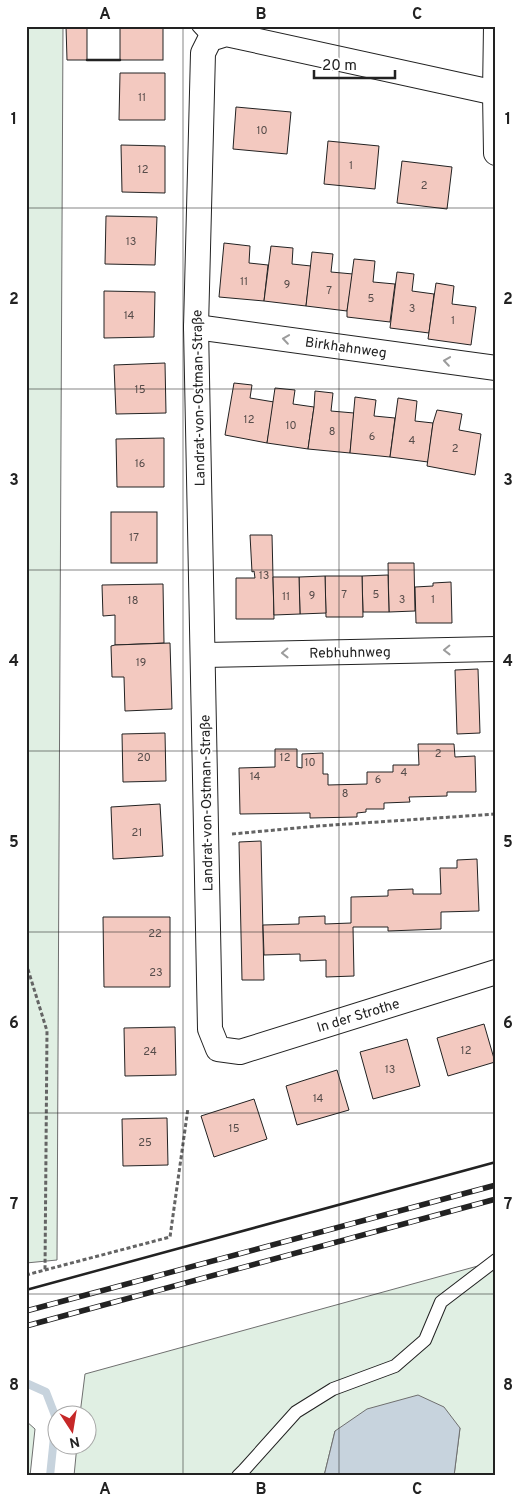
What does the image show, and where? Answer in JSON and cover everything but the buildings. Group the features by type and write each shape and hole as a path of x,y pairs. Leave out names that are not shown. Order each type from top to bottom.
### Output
{"street":[{"path":"496,26 496,153"},
{"name":"Landrat-von-Ostman-Straße","path":"218,1049 210,1029 196,327 204,32 226,34 495,93"},
{"name":"Birkhahnweg","path":"196,327 496,368"},
{"name":"Rebhuhnweg","path":"204,655 496,649"},
{"name":"In der Strothe","path":"218,1049 240,1052 496,972"}],"lane":[{"path":"238,1476 296,1412 333,1389 395,1366 425,1340 441,1302 496,1260"}],"path":[{"path":"206,837 318,826 496,814"},
{"path":"26,963 47,1031 45,1270"},
{"path":"26,1275 170,1237 188,1108"}],"green space":[{"path":"26,26 63,26 57,1260 26,1263"},
{"path":"496,1261 496,1476 454,1476 460,1428 335,1431 324,1476 74,1476 76,1454 98,1454 98,1404 81,1404 85,1374"},
{"path":"26,1421 35,1429 30,1476 26,1476"}],"shaded area":[{"path":"418,1395 444,1407 460,1428 454,1476 324,1476 335,1431 367,1409"}],"waterway":[{"path":"26,1383 46,1392 56,1418 50,1476"}],"railway":[{"path":"26,1311 496,1185"},
{"path":"26,1326 496,1199"}],"wall":[{"path":"87,60 120,60"},
{"path":"26,1290 496,1162"}]}
